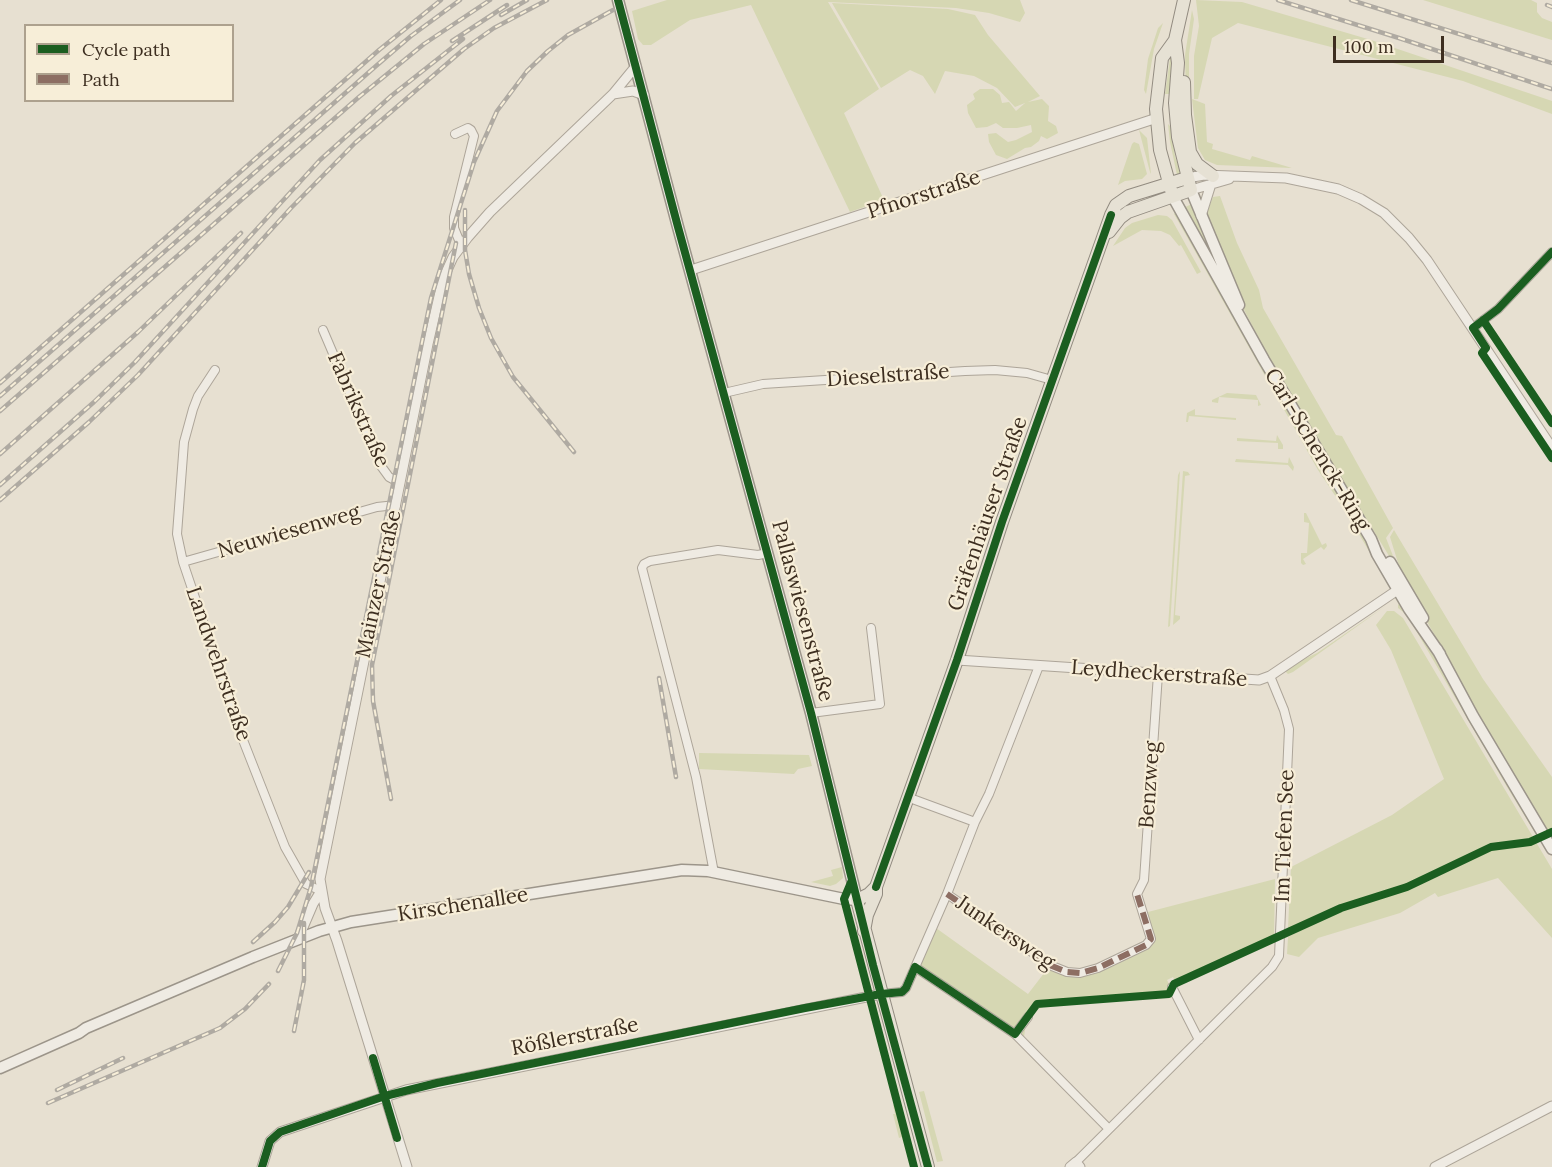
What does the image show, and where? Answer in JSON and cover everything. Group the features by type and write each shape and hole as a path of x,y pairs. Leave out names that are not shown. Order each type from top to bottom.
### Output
{"main road":[{"path":"618,0 636,66"},
{"path":"1184,0 1175,40 1178,63 1176,115 1178,138 1189,184"},
{"path":"1173,197 1160,150 1156,118 1162,58 1175,40"},
{"path":"1178,63 1183,73 1190,152 1197,164 1212,180"},
{"name":"Pallaswiesenstraße","path":"636,66 811,713 856,900 928,1167"},
{"path":"1156,118 1176,115"},
{"path":"1142,191 1156,179 1160,150"},
{"name":"Gräfenhäuser Straße","path":"864,931 867,915 876,894 876,887 1111,215 1116,205 1129,196 1169,183 1189,184"},
{"name":"Gräfenhäuser Straße","path":"1102,243 1124,214 1138,207 1173,197 1189,184"},
{"name":"Carl-Schenck-Ring","path":"1189,184 1201,217 1264,360"},
{"name":"Carl-Schenck-Ring","path":"1173,197 1264,360 1371,539 1386,556 1401,588 1473,716 1552,849"},
{"name":"Kirschenallee","path":"0,1063 298,939 332,927 364,920 675,870 714,873 856,900"},
{"path":"856,900 876,887"},
{"name":"Kirschenallee","path":"0,1068 86,1028"}],"street":[{"name":"Mainzer Straße","path":"332,927 321,891 323,859 438,296 446,272 461,245 490,212 613,94 636,66"},
{"path":"613,94 633,91 644,95"},
{"name":"Pfnorstraße","path":"691,270 1156,118"},
{"path":"455,134 466,128 471,130 474,139 454,217 454,228 461,245"},
{"path":"1189,184 1234,177 1286,178 1348,193 1384,213 1422,254 1552,448"},
{"path":"1201,217 1212,180"},
{"path":"1473,328 1498,309 1552,252"},
{"name":"Fabrikstraße","path":"323,330 382,468 389,477 400,483"},
{"name":"Landwehrstraße","path":"215,370 198,396 184,442 177,534 183,562 243,740 285,847 306,884 321,891"},
{"name":"Dieselstraße","path":"724,393 763,384 975,370 1027,373 1052,380"},
{"name":"Neuwiesenweg","path":"183,562 377,507 396,505"},
{"path":"714,873 696,777 642,568 650,561 718,550 758,555 768,553"},
{"name":"Leydheckerstraße","path":"957,660 1262,680 1401,588"},
{"path":"811,713 880,704 871,628"},
{"path":"881,994 904,992 947,894 1039,666"},
{"name":"Benzweg","path":"1137,894 1144,880 1158,674"},
{"name":"Im Tiefen See","path":"1075,1165 1272,967 1280,953 1289,729 1270,676"},
{"path":"907,798 975,822"},
{"path":"298,939 321,891"},
{"name":"Junkersweg","path":"947,894 1052,966 1067,972 1080,973 1098,968 1146,945 1151,939 1137,894"},
{"path":"332,927 407,1167"},
{"path":"915,967 1015,1034 1109,1129"},
{"path":"1172,987 1199,1040"},
{"name":"Rößlerstraße","path":"262,1167 270,1141 280,1132 385,1096 437,1083 881,994"},
{"path":"1015,1034 1028,1017"},
{"path":"1435,1167 1552,1106"}],"green space":[{"path":"667,0 1020,0 1025,13 1020,22 989,13 956,8 828,2 879,89 844,113 884,200 850,212 751,5 690,20 651,45 643,45 638,39 632,11"},
{"path":"1196,0 1242,2 1371,40 1552,101 1552,114 1463,81 1238,23 1212,38 1198,99 1194,99 1194,56 1199,26"},
{"path":"1423,0 1531,0 1537,3 1537,12 1542,18 1552,22 1552,40"},
{"path":"832,3 948,9 975,15 988,35 1040,96 1028,102 1042,99 1049,106 1048,121 1056,126 1058,133 1047,139 1041,136 1039,141 1031,147 1007,159 996,155 989,142 988,134 996,133 1008,142 1032,132 1031,125 1003,128 996,123 976,128 968,113 967,105 975,99 973,94 980,89 993,89 1000,95 1002,103 1009,102 1016,111 1025,103 1015,107 997,88 974,76 945,71 935,94 923,76 910,70 881,88"},
{"path":"1192,10 1194,19 1189,54 1189,92 1186,94 1185,55"},
{"path":"1163,23 1154,49 1146,94 1144,90 1148,59 1158,28"},
{"path":"1172,56 1171,94 1165,94 1170,58"},
{"path":"1192,99 1205,104 1207,142 1213,144 1212,149 1250,160 1252,156 1292,168 1217,165 1205,160 1198,148"},
{"path":"1168,124 1171,127 1175,156 1180,170 1180,174 1177,175 1170,142"},
{"path":"1139,130 1147,138 1151,174 1150,172"},
{"path":"1134,142 1139,144 1147,174 1142,179 1125,181 1118,185 1132,144"},
{"path":"1220,196 1237,243 1259,290 1263,308 1336,435 1342,436 1393,528 1386,538 1395,561 1394,564 1276,372 1238,298 1205,217 1213,197"},
{"path":"1192,204 1224,277 1183,208"},
{"path":"1176,211 1381,565 1380,570 1318,470 1174,214"},
{"path":"1158,215 1167,216 1172,220 1201,272 1197,274 1181,245 1179,246 1170,235 1161,231 1142,230 1113,246 1125,228 1132,223"},
{"path":"1227,393 1256,395 1261,405 1258,406 1258,400 1219,397 1218,403 1212,402 1212,400"},
{"path":"1195,409 1195,415 1236,418 1236,420 1189,416 1186,422 1187,413"},
{"path":"1277,435 1283,449 1278,449 1278,443 1237,441 1237,438 1276,441"},
{"path":"1289,457 1294,467 1293,471 1288,465 1235,462 1236,459 1288,463"},
{"path":"1180,471 1170,626 1168,627 1178,475"},
{"path":"1183,471 1190,475 1185,476 1175,615 1180,616 1180,619 1173,625"},
{"path":"1304,513 1322,545 1326,543 1327,546 1324,550 1321,547 1303,559 1306,564 1303,565 1301,553 1307,553 1309,523 1304,522"},
{"path":"1394,530 1483,679 1552,777 1552,839 1458,681 1441,646 1396,568 1399,566 1390,537"},
{"path":"1398,604 1410,613 1539,836 1507,787 1407,615 1398,608"},
{"path":"1387,605 1293,672 1288,674 1285,671 1297,662 1317,653"},
{"path":"1387,611 1394,611 1403,618 1552,869 1552,938 1498,878 1438,897 1435,893 1400,913 1318,938 1299,957 1287,954 1288,937 1320,919 1350,906 1401,891 1427,880 1425,877 1398,888 1352,901 1293,929 1288,928 1291,867 1392,815 1444,779 1391,650 1376,625"},
{"path":"699,753 809,755 812,766 798,769 794,774 699,769"},
{"path":"842,867 843,878 836,884 830,886 811,882 833,876 831,870"},
{"path":"1275,879 1274,938 1175,981 1173,977 1167,980 1177,1000 1171,997 1051,1004 1038,1009 1030,1017 1026,1023 1024,1037 920,967 936,928 1028,994 1048,968 1069,975 1083,975 1152,942 1148,912"},
{"path":"880,1031 900,1102 898,1103"},
{"path":"924,1091 943,1161 937,1162 919,1092"},
{"path":"896,1104 907,1148 905,1148 902,1137 899,1138 893,1114 895,1114 893,1105"}],"railway":[{"path":"0,383 379,50 441,0"},
{"path":"0,396 376,66 411,36 460,0"},
{"path":"0,411 359,97 424,44 490,0"},
{"path":"501,15 527,0"},
{"path":"0,500 89,422 138,375 291,208 355,143 464,49 494,28 547,0"},
{"path":"1278,0 1552,89"},
{"path":"1351,0 1552,63"},
{"path":"452,41 507,5"},
{"path":"1547,5 1552,7"},
{"path":"278,971 297,933 311,887 431,298 474,162 497,111 527,71 568,35 613,10"},
{"path":"0,485 94,402 135,362 320,160 391,96 463,39"},
{"path":"465,210 465,250 469,274 491,338 513,377 574,452"},
{"path":"0,454 138,332 241,233"},
{"path":"391,799 373,701 372,665 456,243"},
{"path":"659,678 676,777"},
{"path":"253,942 288,907 309,872"},
{"path":"294,1031 304,980 304,923"},
{"path":"48,1103 220,1028 245,1009 269,984"},
{"path":"57,1090 123,1058"}],"marked path":[{"path":"947,894 1052,966 1067,972 1080,973 1098,968 1146,945 1151,939 1137,894"}],"cycle path":[{"path":"618,0 811,713 873,965 928,1167"},
{"path":"876,887 1111,215"},
{"path":"1552,252 1498,309 1473,328 1486,348 1482,353 1552,458"},
{"path":"1483,320 1552,423"},
{"path":"262,1167 270,1141 280,1132 385,1096 437,1083 805,1008 902,992 915,967 1015,1034 1037,1004 1169,994 1174,984 1341,908 1407,887 1491,847 1530,842 1552,832"},
{"path":"852,880 844,899 914,1167"},
{"path":"373,1058 397,1138"}]}
